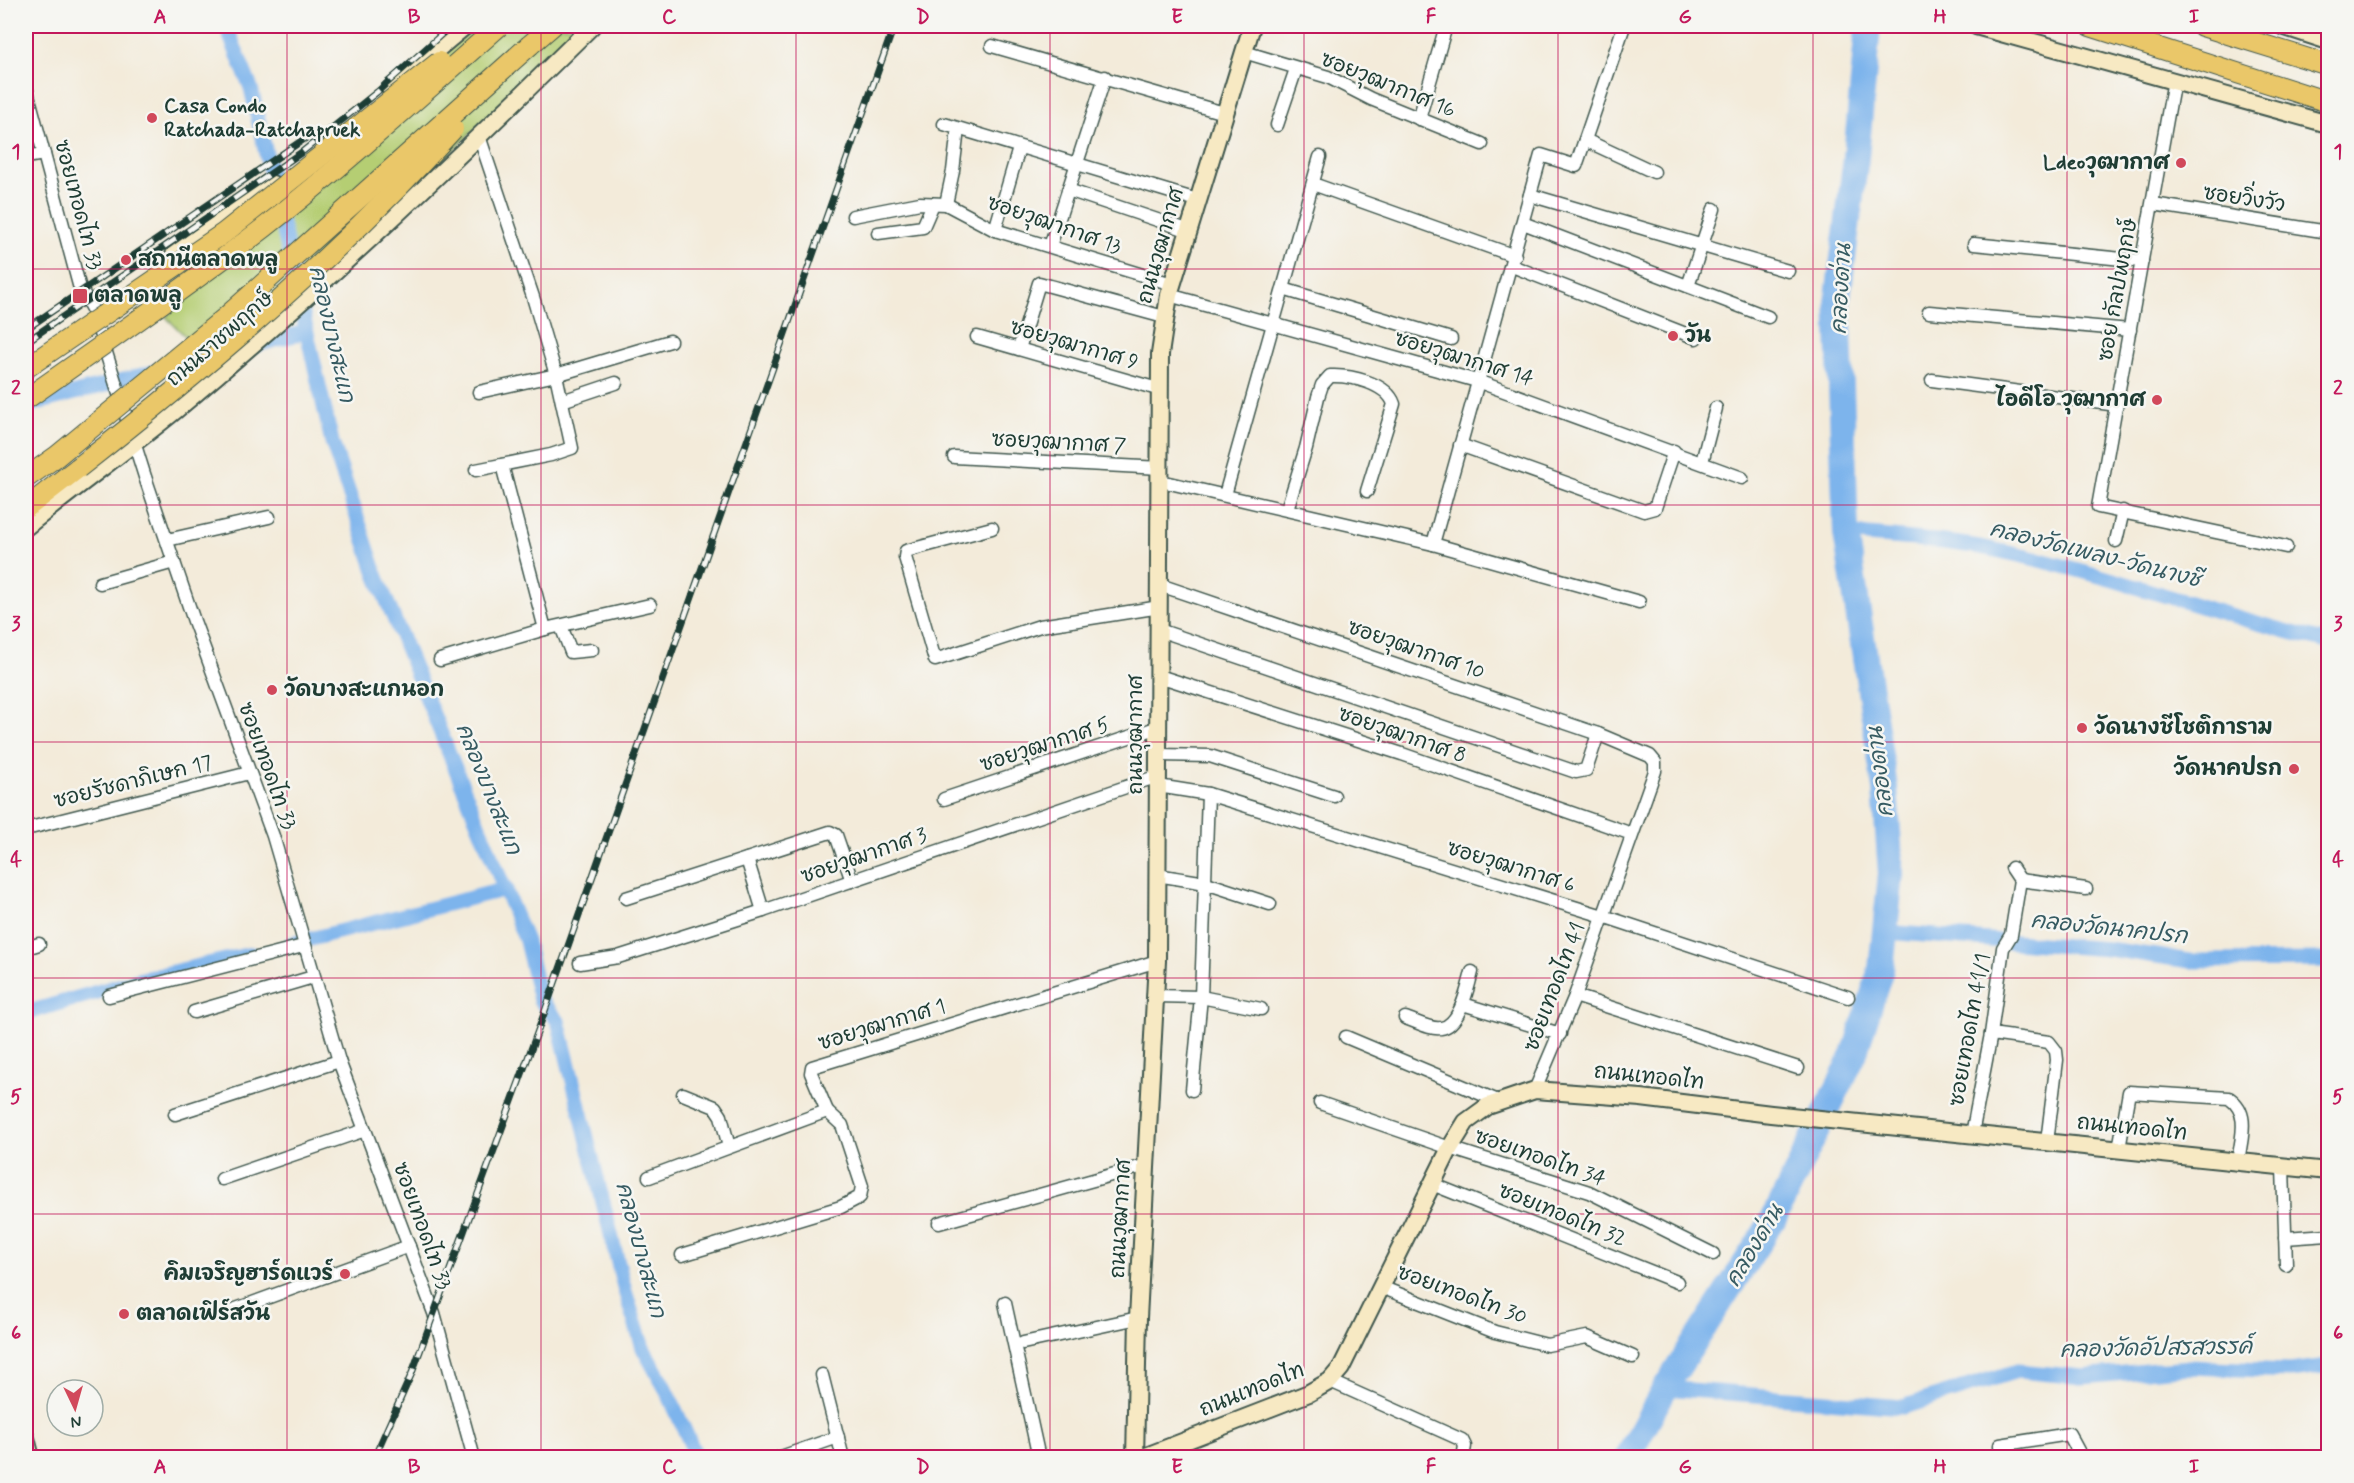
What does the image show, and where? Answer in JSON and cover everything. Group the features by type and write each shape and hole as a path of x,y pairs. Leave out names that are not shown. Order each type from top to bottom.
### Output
{"main road":[{"path":"26,368 34,357 93,310 189,245 330,141 443,33 465,26"},
{"path":"34,357 224,233 487,26"},
{"path":"26,399 156,308 266,226 345,161 499,26"},
{"name":"ถนนราชพฤกษ์","path":"26,478 57,456 226,317 552,26"},
{"name":"ถนนราชพฤกษ์","path":"26,527 175,410 291,309 479,136 592,26"},
{"name":"ถนนวุฒากาศ","path":"1135,1458 1138,1318 1157,961 1160,354 1170,290 1252,26"},
{"path":"1976,26 2328,124"},
{"path":"2090,26 2328,102"},
{"path":"2202,26 2328,65"},
{"path":"2282,26 2328,40"},
{"path":"26,508 226,350 399,188 530,45"},
{"name":"ถนนเทอดไท","path":"1141,1458 1309,1393 1330,1381 1341,1368 1450,1148 1466,1122 1498,1101 1535,1090 1641,1098 1771,1114 2328,1171"},
{"path":"26,1438 31,1458"}],"street":[{"path":"1419,119 1446,26"},
{"path":"1433,544 1541,155 1576,166 1624,26"},
{"path":"992,46 1224,113"},
{"name":"ซอยวุฒากาศ 16","path":"1244,52 1328,77 1419,119 1482,144"},
{"path":"1277,125 1296,69"},
{"path":"1050,246 1105,77"},
{"name":"ซอย กัลปพฤกษ์","path":"2123,511 2098,507 2174,80"},
{"name":"ซอยเทอดไท 33","path":"26,87 80,285 93,310 174,562 273,836 302,942 339,1061 434,1313 474,1458"},
{"path":"944,124 1197,200"},
{"path":"878,233 900,232 923,227 939,204 953,171 958,129"},
{"path":"476,470 572,448 556,375 533,297 479,136"},
{"path":"1585,140 1654,172"},
{"path":"995,230 1019,148"},
{"path":"26,157 44,154"},
{"path":"1225,495 1320,157"},
{"path":"1313,184 1513,261 1696,338"},
{"path":"1068,190 1187,230"},
{"path":"1530,195 1788,271"},
{"path":"853,216 920,203 939,204"},
{"name":"ซอยวุฒากาศ 13","path":"939,204 995,230 1050,246 1170,290"},
{"name":"ซอยวิ่งวัว","path":"2153,204 2328,232"},
{"path":"1688,286 1714,209"},
{"path":"1523,224 1768,317"},
{"path":"1974,244 2142,261"},
{"path":"1019,349 1039,283 1164,317"},
{"path":"1283,289 1450,339"},
{"name":"ซอยวุฒากาศ 14","path":"1170,290 1274,324 1478,381 1674,451 1742,478"},
{"path":"1929,312 2130,330"},
{"name":"ซอยวุฒากาศ 9","path":"977,337 1161,390"},
{"path":"479,392 556,375 670,341"},
{"path":"1287,509 1306,448 1318,397 1322,385 1330,376 1379,386 1393,399 1392,413 1367,491"},
{"path":"1932,380 2117,405"},
{"path":"562,401 616,383"},
{"path":"1702,462 1716,408"},
{"path":"1460,445 1644,511 1655,508 1674,451"},
{"name":"ซอยวุฒากาศ 7","path":"954,457 1161,474 1225,495 1433,544 1639,602"},
{"path":"502,465 545,629"},
{"path":"2116,541 2123,511 2286,547"},
{"path":"167,540 269,517"},
{"path":"992,528 906,551 905,557 935,660 1040,626 1160,607"},
{"path":"100,583 174,562"},
{"name":"ซอยวุฒากาศ 10","path":"1160,585 1598,734 1650,756 1655,762"},
{"path":"440,660 545,629 650,605"},
{"path":"561,626 570,652 592,650"},
{"path":"1159,630 1576,772 1586,770 1598,734"},
{"name":"ซอยวุฒากาศ 8","path":"1159,676 1391,751 1632,834"},
{"name":"ซอยวุฒากาศ 5","path":"944,799 1159,727"},
{"path":"1158,755 1210,756 1334,796"},
{"name":"ซอยเทอดไท 41","path":"1535,1090 1575,996 1655,771 1655,762"},
{"name":"ซอยรัชดาภิเษก 17","path":"26,829 249,773"},
{"name":"ซอยวุฒากาศ 6","path":"1158,781 1208,794 1603,916 1848,997"},
{"name":"ซอยวุฒากาศ 3","path":"579,963 618,957 1158,781"},
{"path":"1192,1090 1200,998 1208,794"},
{"path":"626,898 833,832 852,881"},
{"path":"747,859 763,911"},
{"path":"2012,868 2020,880 2086,889"},
{"path":"1158,875 1206,883 1270,904"},
{"name":"ซอยเทอดไท 41/1","path":"1972,1134 1991,1034 2003,948 2011,935 2020,880"},
{"path":"110,996 302,942"},
{"path":"26,948 39,944"},
{"name":"ซอยวุฒากาศ 1","path":"827,1111 811,1073 812,1067 1157,961"},
{"path":"1405,1018 1442,1029 1449,1025 1463,1004 1472,972"},
{"path":"194,1012 313,976"},
{"path":"1155,996 1200,998 1261,1009"},
{"path":"1575,996 1798,1068"},
{"path":"1463,1004 1560,1034"},
{"path":"1991,1034 2049,1042 2056,1051 2057,1060 2047,1142"},
{"path":"1346,1037 1498,1101"},
{"path":"175,1114 339,1061"},
{"path":"2119,1149 2129,1092 2229,1098 2239,1106 2244,1118 2238,1162"},
{"path":"683,1094 715,1107 721,1116 729,1147"},
{"name":"ซอยเทอดไท 34","path":"1320,1103 1450,1148 1589,1192 1713,1254"},
{"path":"649,1177 827,1111 842,1125 862,1186 860,1197 841,1207 682,1255"},
{"path":"222,1179 365,1130"},
{"path":"939,1223 1147,1165"},
{"path":"2283,1166 2286,1265"},
{"name":"ซอยเทอดไท 32","path":"1432,1184 1677,1282"},
{"path":"2285,1238 2328,1235"},
{"path":"236,1309 409,1246"},
{"name":"ซอยเทอดไท 30","path":"1382,1287 1495,1332 1548,1344 1587,1337 1633,1357"},
{"path":"1005,1303 1039,1458"},
{"path":"1023,1343 1138,1318"},
{"path":"822,1375 843,1458"},
{"path":"1330,1381 1462,1440 1465,1446 1463,1458"},
{"path":"2001,1458 1998,1451 2000,1445 2069,1434 2082,1458"},
{"path":"778,1458 838,1437"}],"green space":[{"path":"476,26 584,26 412,189 216,367 166,317 226,245 217,231"}],"waterway":[{"name":"คลองบางสะแก","path":"226,26 251,88 332,442 377,577 526,941 540,1000 558,1021 625,1291 643,1348 667,1391 697,1458"},
{"name":"คลองด่าน","path":"1627,1458 1665,1388 1773,1220 1854,1055 1881,969 1891,874 1885,788 1846,533 1838,297 1856,157 1868,26"},
{"path":"249,347 305,332"},
{"path":"26,406 214,356"},
{"name":"คลองวัดเพลง-วัดนางชี","path":"1846,533 1958,544 2037,559 2328,642"},
{"path":"291,944 506,889"},
{"name":"คลองวัดนาคปรก","path":"1885,932 2108,949 2190,961 2328,960"},
{"path":"26,1013 142,979 251,954"},
{"name":"คลองวัดอัปสรสวรรค์","path":"1665,1388 1903,1407 2017,1371 2083,1377 2189,1367 2290,1371 2328,1366"}],"railway":[{"path":"26,342 302,152 377,92 451,26"},
{"path":"374,1458 412,1373 540,1025 894,26"},
{"path":"2319,26 2328,28"},
{"path":"26,329 316,131"}],"place":[{"name":"Casa Condo Ratchada-Ratchapruek","path":"152,118"},
{"name":"Ldeoวุฒากาศ","path":"2181,163"},
{"name":"สถานีตลาดพลู","path":"126,260"},
{"name":"ตลาดพลู","path":"80,296"},
{"name":"วัน","path":"1673,336"},
{"name":"ไอดีโอ วุฒากาศ","path":"2157,400"},
{"name":"วัดบางสะแกนอก","path":"272,690"},
{"name":"วัดนางชีโชติการาม","path":"2082,728"},
{"name":"วัดนาคปรก","path":"2294,769"},
{"name":"คิมเจริญฮาร์ดแวร์","path":"345,1274"},
{"name":"ตลาดเฟิร์สวัน","path":"124,1314"}]}
